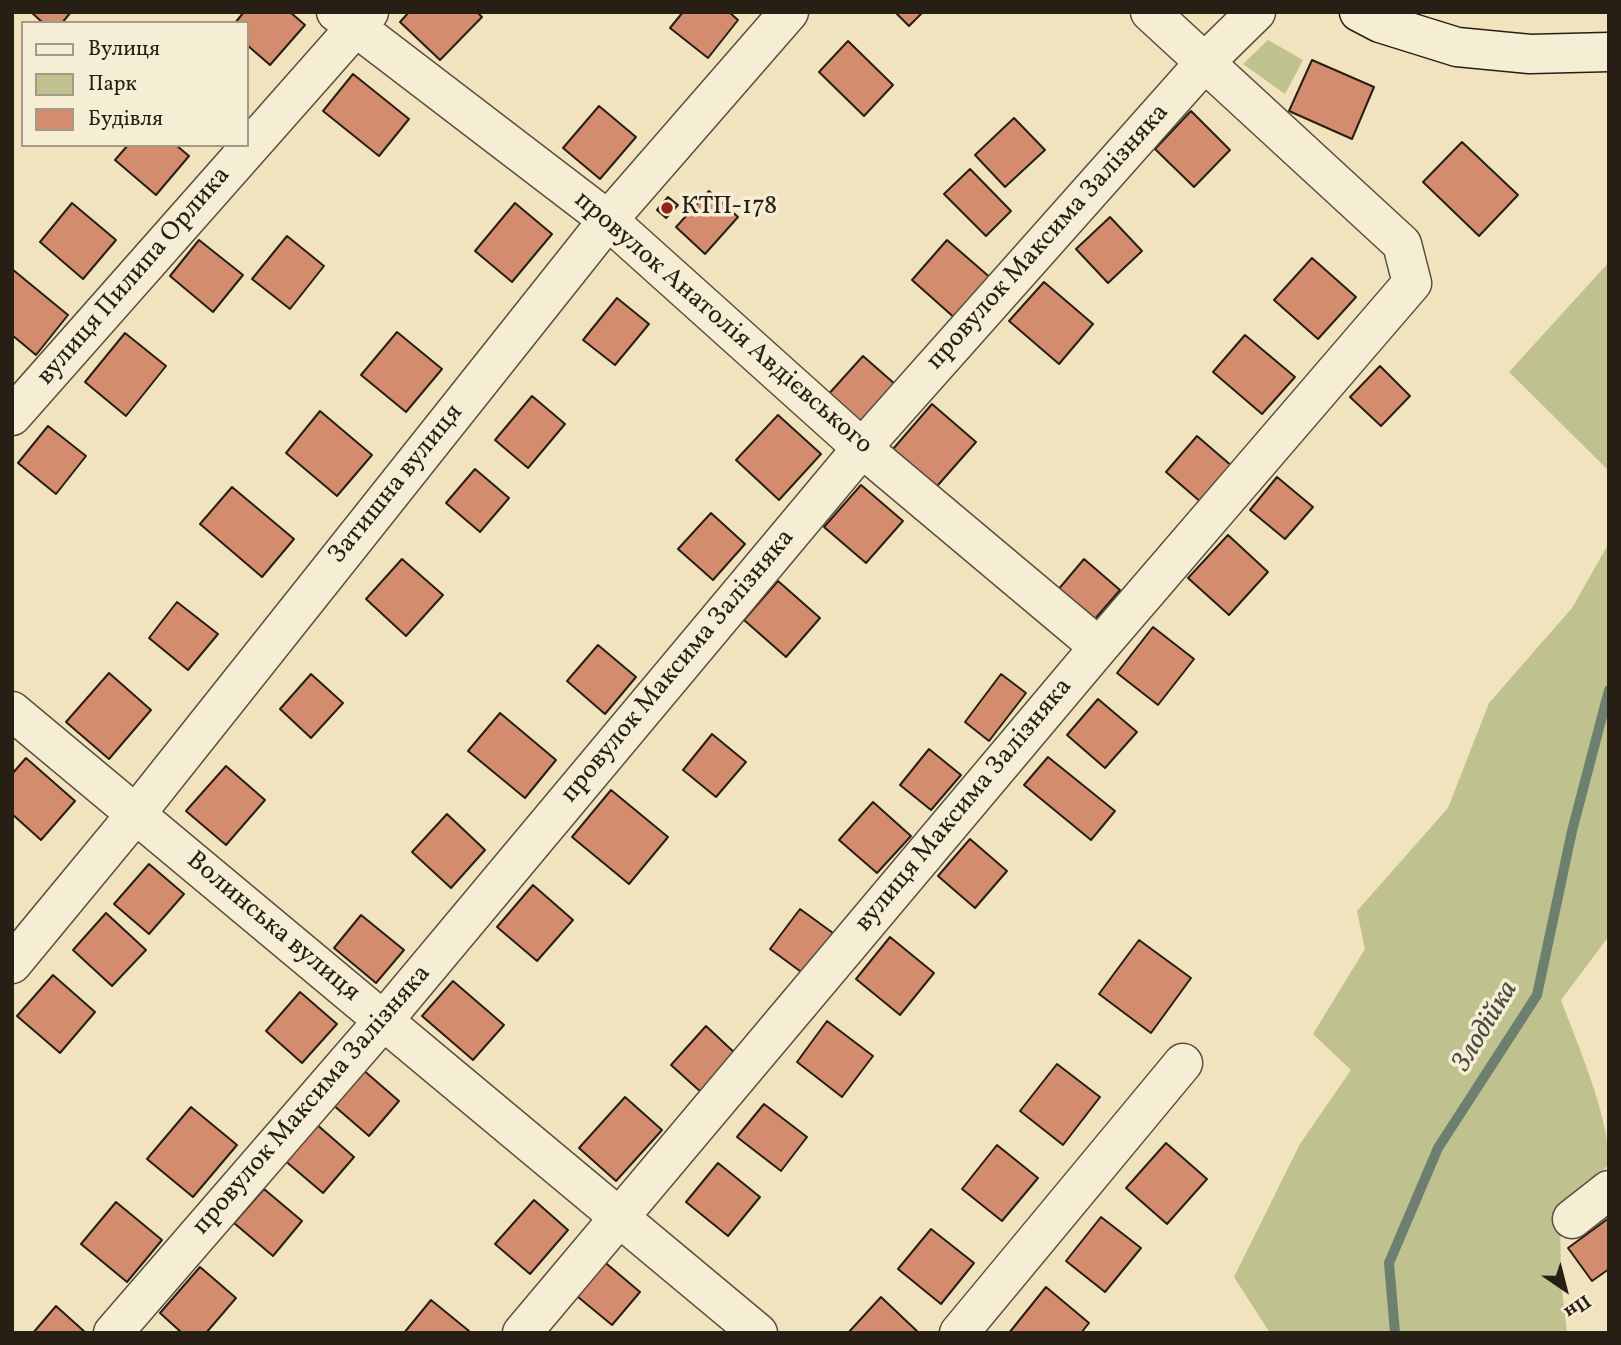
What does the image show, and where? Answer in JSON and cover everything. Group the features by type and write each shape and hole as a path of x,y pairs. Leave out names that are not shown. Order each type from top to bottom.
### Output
{"street":[{"name":"Затишна вулиця","path":"12,964 135,815 608,220 789,12"},
{"path":"1150,12 1206,61"},
{"name":"провулок Максима Залізняка","path":"113,1333 383,1021 862,448 1206,61 1256,12"},
{"path":"1359,12 1380,23 1457,47 1530,54 1609,52"},
{"name":"провулок Анатолія Авдієвського","path":"353,17 608,220 862,448 1099,647"},
{"name":"вулиця Пилипа Орлика","path":"248,140 353,17"},
{"name":"вулиця Максима Залізняка","path":"522,1333 1099,647 1412,283 1402,244 1206,61"},
{"name":"вулиця Пилипа Орлика","path":"12,416 242,147"},
{"name":"Волинська вулиця","path":"12,711 758,1333"},
{"path":"959,1333 1183,1063"},
{"path":"1572,1219 1609,1190"}],"green space":[{"path":"1268,40 1303,60 1285,94 1243,64"},
{"path":"1609,262 1609,471 1509,372"},
{"path":"1609,543 1609,936 1561,1000 1598,1103 1608,1145 1609,1164 1560,1214 1561,1281 1567,1333 1270,1333 1234,1277 1300,1144 1351,1070 1313,1034 1365,949 1357,911 1448,808 1489,703 1572,608"}],"building":[{"path":"31,12 71,12 64,21 41,21"},
{"path":"244,12 290,12 305,25 270,65 248,46 248,21 237,21"},
{"path":"409,12 477,12 482,17 440,60 400,22"},
{"path":"683,12 729,12 738,20 708,58 670,28"},
{"path":"895,12 923,12 909,26"},
{"path":"848,41 893,85 864,116 819,72"},
{"path":"1312,60 1374,87 1352,139 1289,111"},
{"path":"353,74 409,119 379,156 323,111"},
{"path":"599,106 636,137 600,179 563,148"},
{"path":"1191,111 1230,150 1194,187 1155,149"},
{"path":"1014,118 1045,150 1005,187 975,155"},
{"path":"1462,142 1518,195 1479,236 1423,182"},
{"path":"126,147 178,147 189,156 156,195 115,160"},
{"path":"970,169 1011,211 986,236 944,194"},
{"path":"709,191 738,217 705,254 676,227"},
{"name":"КТП-178","path":"668,197 678,205 666,218 657,210"},
{"path":"72,203 116,240 83,279 40,242"},
{"path":"515,203 552,234 512,282 475,251"},
{"path":"1110,217 1142,251 1108,283 1076,249"},
{"path":"287,236 324,266 290,309 252,279"},
{"path":"199,240 243,275 213,312 170,276"},
{"path":"947,240 993,280 957,320 912,280"},
{"path":"1312,258 1356,297 1318,339 1274,300"},
{"path":"12,269 68,315 36,355 12,335"},
{"path":"1044,282 1093,324 1059,364 1009,321"},
{"path":"617,298 649,324 615,365 583,340"},
{"path":"397,332 442,369 406,412 361,375"},
{"path":"125,333 166,366 126,416 85,382"},
{"path":"1245,335 1295,377 1262,414 1213,372"},
{"path":"863,356 904,392 867,433 826,397"},
{"path":"1380,366 1410,396 1381,426 1350,397"},
{"path":"532,396 565,424 528,468 495,440"},
{"path":"932,404 976,442 931,493 887,456"},
{"path":"320,411 372,455 337,496 286,453"},
{"path":"778,415 821,454 779,500 736,460"},
{"path":"48,426 86,456 56,494 18,463"},
{"path":"1197,436 1233,467 1202,503 1166,472"},
{"path":"475,469 509,498 480,532 446,503"},
{"path":"1277,477 1313,507 1285,539 1250,510"},
{"path":"861,485 903,521 866,563 824,527"},
{"path":"232,487 294,539 262,577 200,524"},
{"path":"711,513 745,544 713,580 678,549"},
{"path":"1228,535 1268,572 1229,615 1188,578"},
{"path":"402,559 443,595 406,636 366,599"},
{"path":"1084,559 1120,590 1088,627 1052,597"},
{"path":"778,581 820,618 786,657 744,620"},
{"path":"177,602 218,634 188,670 149,638"},
{"path":"1153,627 1194,659 1158,705 1117,673"},
{"path":"598,645 636,677 605,714 567,681"},
{"path":"109,673 151,710 109,759 66,722"},
{"path":"311,674 343,703 311,738 280,709"},
{"path":"1001,674 1026,693 989,741 965,722"},
{"path":"1098,699 1137,732 1105,768 1067,735"},
{"path":"500,713 556,760 525,798 468,751"},
{"path":"712,734 746,762 716,797 683,770"},
{"path":"929,749 961,775 931,810 900,785"},
{"path":"1048,757 1115,811 1091,840 1024,785"},
{"path":"26,758 75,801 41,840 12,814 12,774"},
{"path":"226,766 265,800 226,845 186,811"},
{"path":"611,790 668,837 629,884 572,837"},
{"path":"873,802 911,836 877,873 839,840"},
{"path":"447,814 485,850 451,888 412,852"},
{"path":"970,839 1007,871 975,908 938,876"},
{"path":"149,864 184,894 149,934 114,904"},
{"path":"533,885 573,920 537,961 497,927"},
{"path":"800,909 833,933 804,974 770,949"},
{"path":"106,913 146,950 112,986 73,950"},
{"path":"361,915 404,950 376,983 334,948"},
{"path":"890,937 934,973 900,1015 856,979"},
{"path":"1139,940 1191,978 1151,1033 1099,994"},
{"path":"53,975 95,1012 60,1053 17,1016"},
{"path":"453,981 504,1025 473,1060 422,1016"},
{"path":"300,992 337,1024 302,1063 266,1031"},
{"path":"827,1021 873,1056 842,1097 797,1062"},
{"path":"706,1026 737,1055 702,1093 671,1065"},
{"path":"1057,1064 1100,1097 1063,1145 1020,1111"},
{"path":"362,1069 399,1101 369,1136 332,1104"},
{"path":"625,1097 662,1130 616,1181 579,1148"},
{"path":"764,1104 807,1137 781,1171 737,1137"},
{"path":"191,1107 237,1145 193,1197 147,1159"},
{"path":"315,1123 354,1157 323,1193 283,1159"},
{"path":"1166,1143 1207,1179 1167,1224 1126,1188"},
{"path":"997,1145 1038,1178 1002,1221 962,1189"},
{"path":"718,1163 760,1197 728,1236 686,1202"},
{"path":"264,1189 302,1221 273,1256 234,1223"},
{"path":"534,1200 568,1230 530,1274 495,1244"},
{"path":"116,1202 162,1240 127,1282 81,1244"},
{"path":"1101,1217 1141,1248 1105,1292 1066,1261"},
{"path":"1609,1218 1609,1269 1592,1281 1568,1248"},
{"path":"931,1229 974,1263 941,1304 898,1269"},
{"path":"601,1259 640,1292 612,1325 572,1292"},
{"path":"200,1267 236,1298 206,1333 182,1333 160,1313"},
{"path":"1046,1287 1089,1323 1081,1333 1009,1333"},
{"path":"881,1297 919,1333 848,1333"},
{"path":"431,1300 469,1331 468,1333 404,1333"},
{"path":"56,1306 86,1333 33,1333"}],"waterway":[{"name":"Злодійка","path":"1395,1333 1389,1263 1438,1148 1537,995 1572,831 1609,690"}],"place":[{"name":"КТП-178","path":"667,208"}]}
